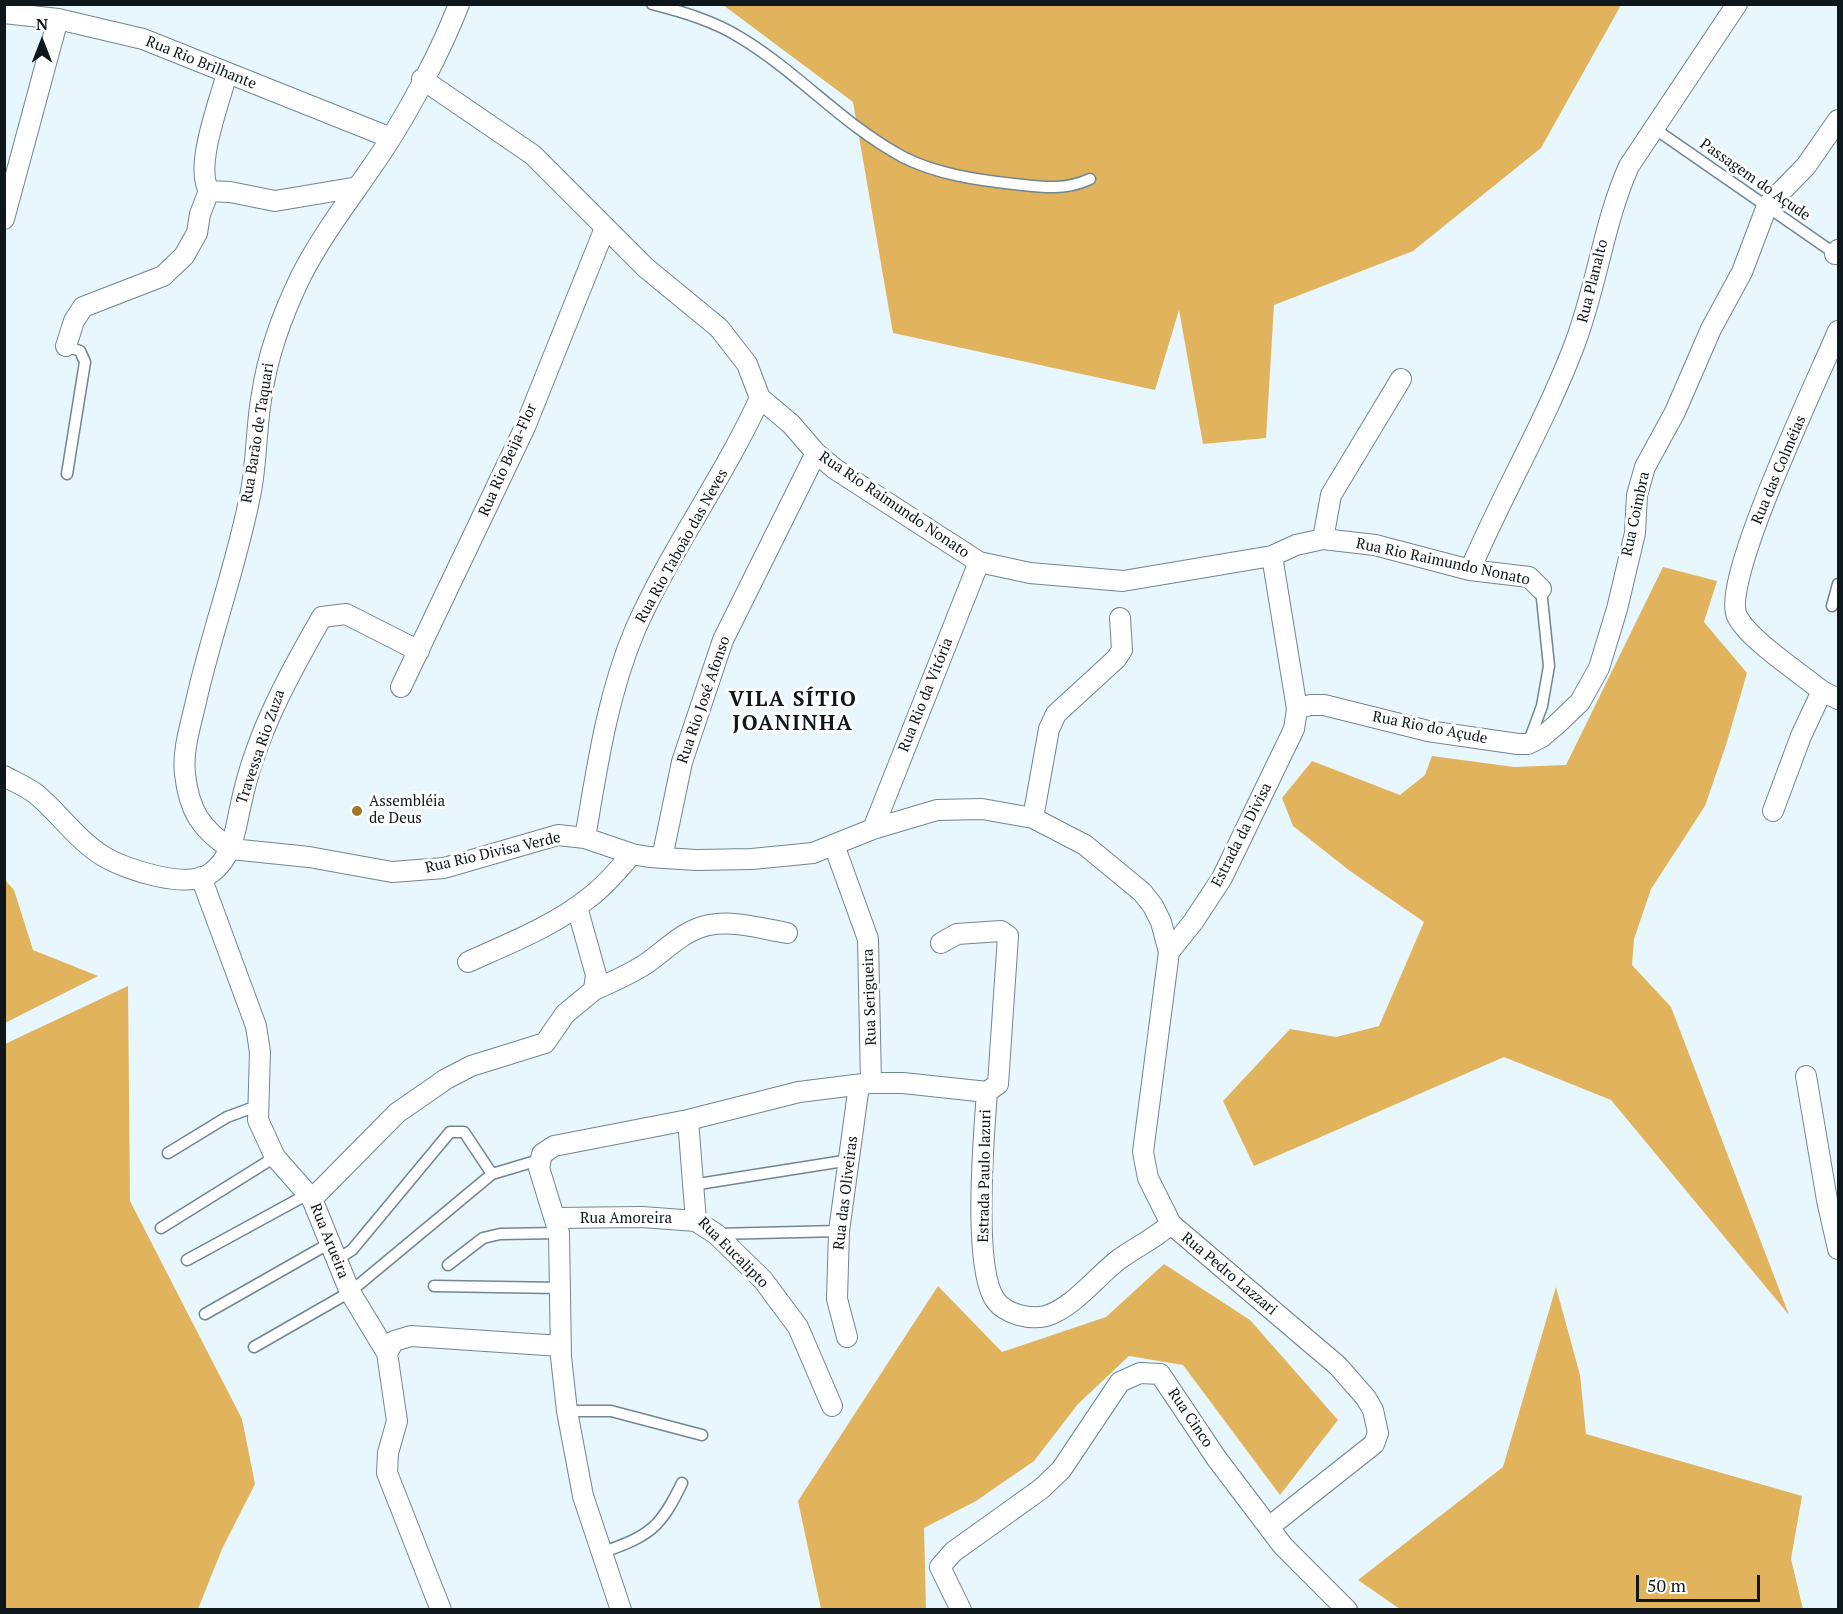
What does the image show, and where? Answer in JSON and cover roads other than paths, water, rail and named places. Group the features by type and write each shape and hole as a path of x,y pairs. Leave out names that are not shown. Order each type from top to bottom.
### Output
{"street":[{"name":"Rua Barão de Taquari","path":"231,849 209,834 196,817 188,794 184,771 188,738 251,490 261,395 272,346 301,278 328,226 358,187 390,138 459,4"},
{"name":"Rua Planalto","path":"1470,570 1573,349 1593,290 1604,237 1618,191 1629,166 1737,4"},
{"name":"Rua Rio Brilhante","path":"4,13 58,19 143,39 390,138"},
{"path":"4,219 58,19"},
{"path":"66,346 74,321 83,307 163,276 184,256 196,233 209,190 203,171 227,73"},
{"path":"422,79 533,155 646,268 719,328 747,364 760,399"},
{"path":"1767,206 1806,166 1839,120"},
{"path":"209,190 275,201 358,187"},
{"name":"Rua Coimbra","path":"1528,744 1542,737 1580,702 1599,668 1617,609 1635,533 1637,495 1646,467 1675,411 1711,329 1742,272 1767,206"},
{"name":"Rua Rio Beija-Flor","path":"401,687 525,427 605,228"},
{"name":"Rua das Colméias","path":"1830,695 1755,636 1736,614 1734,599 1746,549 1764,500 1839,331"},
{"path":"1323,538 1330,495 1401,379"},
{"name":"Rua Rio Raimundo Nonato","path":"760,399 791,424 816,453 835,469 979,562 1030,573 1123,582 1272,556 1296,545 1323,538 1375,545 1470,570 1529,577 1541,589"},
{"name":"Rua Rio Taboão das Neves","path":"585,838 611,704 635,631 677,548 739,444 760,399"},
{"name":"Rua Rio José Afonso","path":"662,858 682,762 723,640 816,453"},
{"path":"1272,556 1297,709"},
{"name":"Rua Rio da Vitória","path":"873,828 979,562"},
{"name":"Travessa Rio Zuza","path":"231,849 243,790 280,689 322,617 346,614 419,651"},
{"path":"1033,818 1049,729 1056,714 1116,659 1122,650 1120,618"},
{"path":"1773,811 1801,736 1830,695"},
{"name":"Rua Rio do Açude","path":"1297,709 1310,705 1324,705 1428,731 1528,744"},
{"name":"Estrada da Divisa","path":"1169,952 1194,922 1222,878 1286,748 1297,709"},
{"path":"4,776 35,793 102,855 125,867 177,880 201,877 211,874 231,849"},
{"name":"Rua Rio Divisa Verde","path":"231,849 309,857 392,872 414,872 453,865 537,839 558,836 585,838 632,854 662,858 696,860 783,856 813,853 873,828 937,810 982,808 1033,818 1085,845 1142,892 1161,922 1169,952"},
{"name":"Rua Serigueira","path":"834,845 868,939 865,1084"},
{"path":"468,962 531,934 577,907 604,884 632,854"},
{"name":"Rua Arueira","path":"201,877 256,1026 260,1052 256,1106 258,1120 275,1157 310,1196 350,1292 387,1353 397,1421 388,1453 387,1473 441,1610"},
{"path":"577,907 596,975 594,990"},
{"path":"310,1196 397,1113 446,1079 471,1066 545,1043 565,1014 594,990 647,963 673,942 692,931 710,925 732,924 787,933"},
{"path":"621,1610 610,1584 603,1552 583,1496 567,1411 561,1346 561,1288 557,1226 551,1214 539,1160 547,1148 554,1146 688,1120 799,1092 865,1084 924,1085 987,1092 999,1084 1008,936 1001,931 957,934 941,943"},
{"name":"Rua Pedro Lazzari","path":"1169,952 1143,1152 1148,1178 1171,1224 1338,1366 1366,1398 1377,1423 1378,1433 1374,1444 1269,1527"},
{"path":"1806,1076 1827,1200 1839,1249"},
{"name":"Rua das Oliveiras","path":"847,1337 837,1299 839,1231 865,1084"},
{"name":"Estrada Paulo lazuri","path":"987,1092 982,1192 984,1255 995,1300 1009,1312 1026,1317 1044,1316 1061,1309 1133,1249 1152,1241 1171,1224"},
{"name":"Rua Eucalipto","path":"688,1120 696,1221 716,1234 763,1280 798,1327 832,1406"},
{"name":"Rua Amoreira","path":"557,1226 642,1217 696,1221"},
{"path":"387,1353 394,1341 411,1336 561,1346"},
{"name":"Rua Cinco","path":"961,1610 940,1567 953,1552 1041,1489 1061,1470 1120,1382 1140,1373 1160,1374 1217,1459 1282,1545 1347,1610"}],"lane":[{"path":"652,4 687,13 740,37 784,67 851,124 906,158 935,169 971,178 1043,188 1068,188 1090,179"},
{"name":"Passagem do Açude","path":"1655,129 1837,253"},
{"path":"66,346 80,351 85,362 67,474"},
{"path":"1832,606 1839,584"},
{"path":"1528,744 1542,706 1548,666 1541,589"},
{"path":"168,1153 227,1117 256,1106"},
{"path":"205,1314 333,1252 352,1250 450,1132 464,1132 492,1174"},
{"path":"160,1228 275,1157"},
{"path":"254,1347 350,1292 492,1174 539,1160"},
{"path":"692,1185 850,1160"},
{"path":"187,1260 310,1196"},
{"path":"448,1265 483,1238 557,1226"},
{"path":"716,1234 839,1231"},
{"path":"434,1286 561,1288"},
{"path":"567,1411 610,1411 702,1435"},
{"path":"603,1552 636,1541 652,1529 668,1511 682,1483"}],"place":[{"name":"Assembléia de Deus","path":"357,811"}],"district":[{"name":"VILA SÍTIO JOANINHA","path":"793,712"}]}
